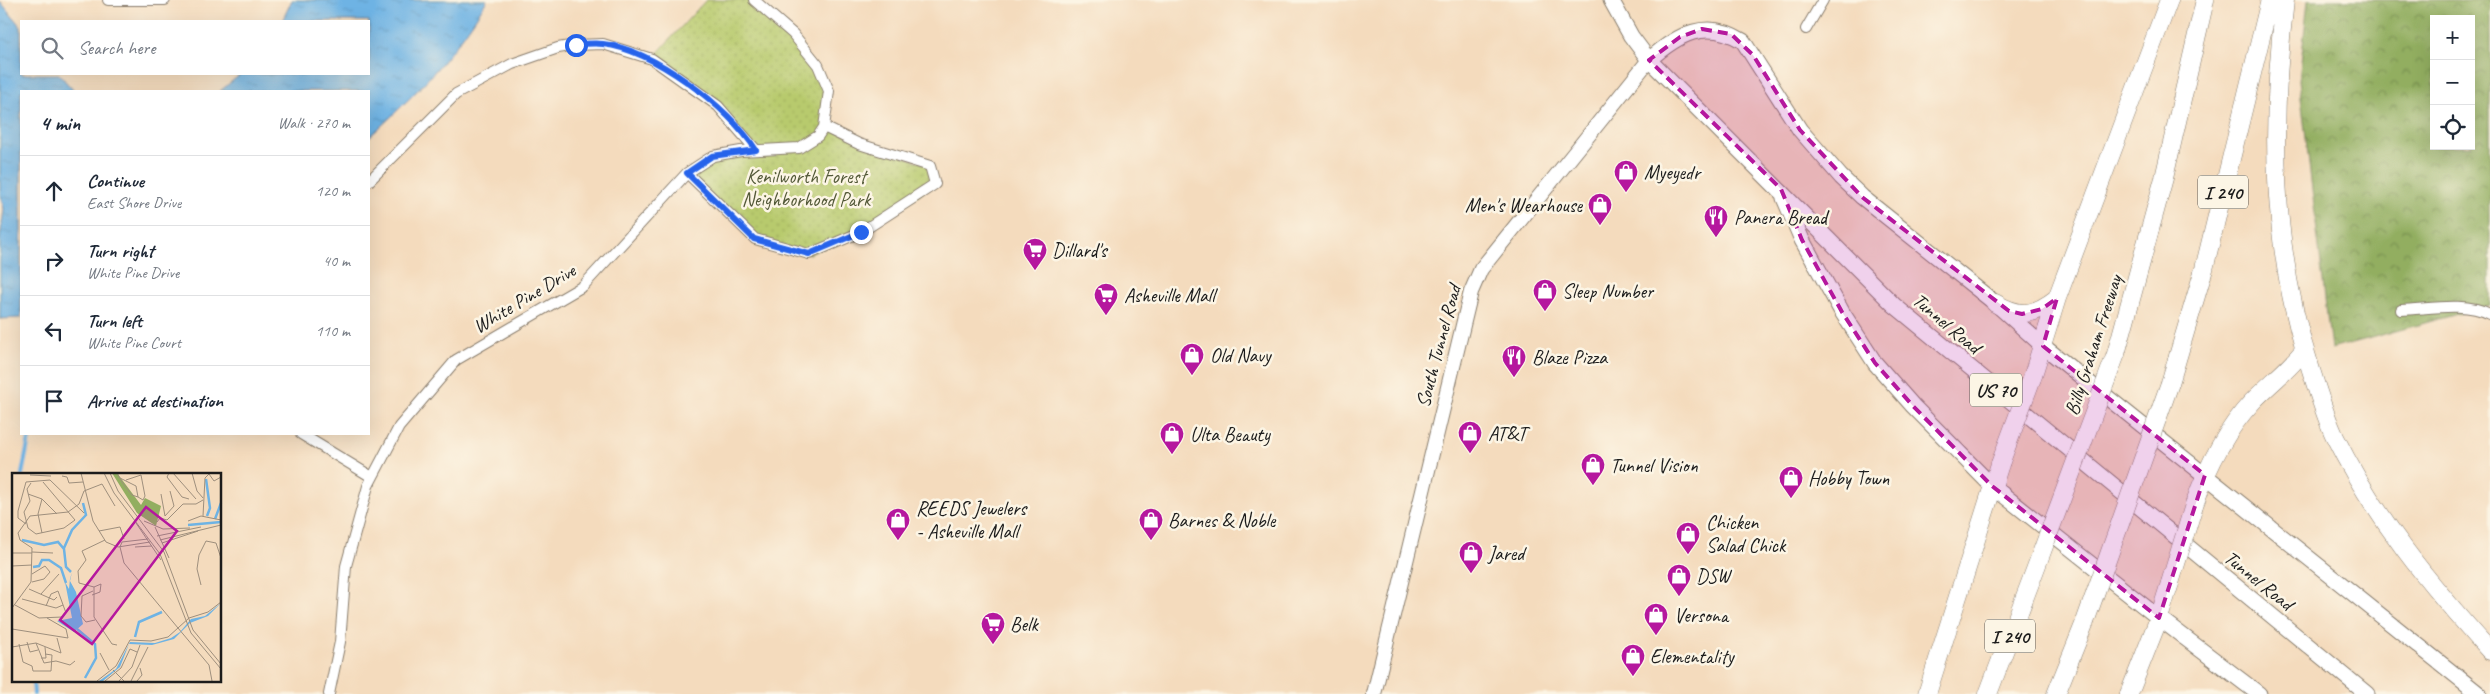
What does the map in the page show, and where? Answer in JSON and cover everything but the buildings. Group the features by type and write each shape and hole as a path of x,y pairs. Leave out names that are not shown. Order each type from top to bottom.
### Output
{"highway":[{"path":"1927,694 1992,486 2032,378 2057,298 2169,0"},
{"name":"Billy Graham Freeway","path":"1988,694 2116,354 2162,188 2205,0"},
{"name":"I 240","path":"2056,694 2085,622 2170,383 2204,270 2270,0"},
{"path":"2285,0 2276,91 2275,147 2277,193 2285,262 2304,350 2334,436 2362,487 2390,532 2422,574 2490,650"},
{"path":"1995,303 2009,311 2022,314 2042,309 2057,298"},
{"path":"2129,694 2159,618 2205,475 2232,427 2252,402 2291,367 2304,350"}],"main road":[{"name":"Tunnel Road","path":"1611,0 1631,36 1649,60 1894,305 2367,694"},
{"path":"1649,60 1680,37 1702,29 1731,34 1743,41 1800,130 1862,197 1995,303 2043,346 2479,694"},
{"name":"South Tunnel Road","path":"1374,694 1471,292 1481,270 1649,60"},
{"path":"1780,189 1802,240 1822,277 1875,362 1913,406 1992,486 2159,618 2259,694"}],"street":[{"path":"108,0 165,0"},
{"path":"687,173 754,239 809,254 861,232 935,184 930,166 859,144 824,127 829,91 818,65 793,34 754,0"},
{"path":"1806,29 1823,0"},
{"path":"370,180 456,94 512,64 558,48 576,45 603,44 652,59 718,106 756,150"},
{"name":"White Pine Drive","path":"329,694 340,642 346,566 372,477 399,428 456,360 583,286 687,173 712,156 756,150 799,148 818,136 824,127"},
{"path":"2401,310 2460,307 2479,308 2490,314"},
{"path":"303,435 372,477"}],"highlighted area":[{"path":"1702,29 1731,34 1753,55 1800,130 1862,197 2009,311 2022,314 2042,309 2057,298 2043,346 2205,475 2159,618 1992,486 1913,406 1875,363 1842,312 1802,240 1781,189 1649,60 1680,37"}],"green space":[{"name":"Kenilworth Forest Neighborhood Park","path":"706,0 754,0 793,34 829,91 824,127 930,166 935,184 861,232 809,254 755,239 687,173 713,156 755,150 718,106 652,59"},
{"path":"2308,0 2490,0 2490,305 2331,349 2299,80"}],"water":[{"path":"292,0 487,0 448,56 418,90 370,136 370,90 221,90 240,75 370,75 370,20 282,20"},
{"path":"0,1 20,26 20,75 60,75 73,90 20,90 20,318 0,319 0,239 4,209 0,192"}],"waterway":[{"path":"22,473 30,435"},
{"path":"33,682 34,694"}],"place":[{"name":"Myeyedr","path":"1626,193"},
{"name":"Men's Wearhouse","path":"1600,226"},
{"name":"Panera Bread","path":"1716,238"},
{"name":"Dillard's","path":"1035,271"},
{"name":"Sleep Number","path":"1545,312"},
{"name":"Asheville Mall","path":"1106,316"},
{"name":"Old Navy","path":"1192,376"},
{"name":"Blaze Pizza","path":"1514,378"},
{"name":"AT&T","path":"1470,454"},
{"name":"Ulta Beauty","path":"1172,455"},
{"name":"Tunnel Vision","path":"1593,486"},
{"name":"Hobby Town","path":"1791,499"},
{"name":"REEDS Jewelers - Asheville Mall","path":"898,541"},
{"name":"Barnes & Noble","path":"1151,541"},
{"name":"Chicken Salad Chick","path":"1688,555"},
{"name":"Jared","path":"1471,574"},
{"name":"DSW","path":"1679,597"},
{"name":"Versona","path":"1656,636"},
{"name":"Belk","path":"993,645"},
{"name":"Elementality","path":"1633,677"}],"route":[{"path":"576,45 603,44 652,59 718,106 756,150 712,156 687,173 754,239 809,254 861,232"}]}
